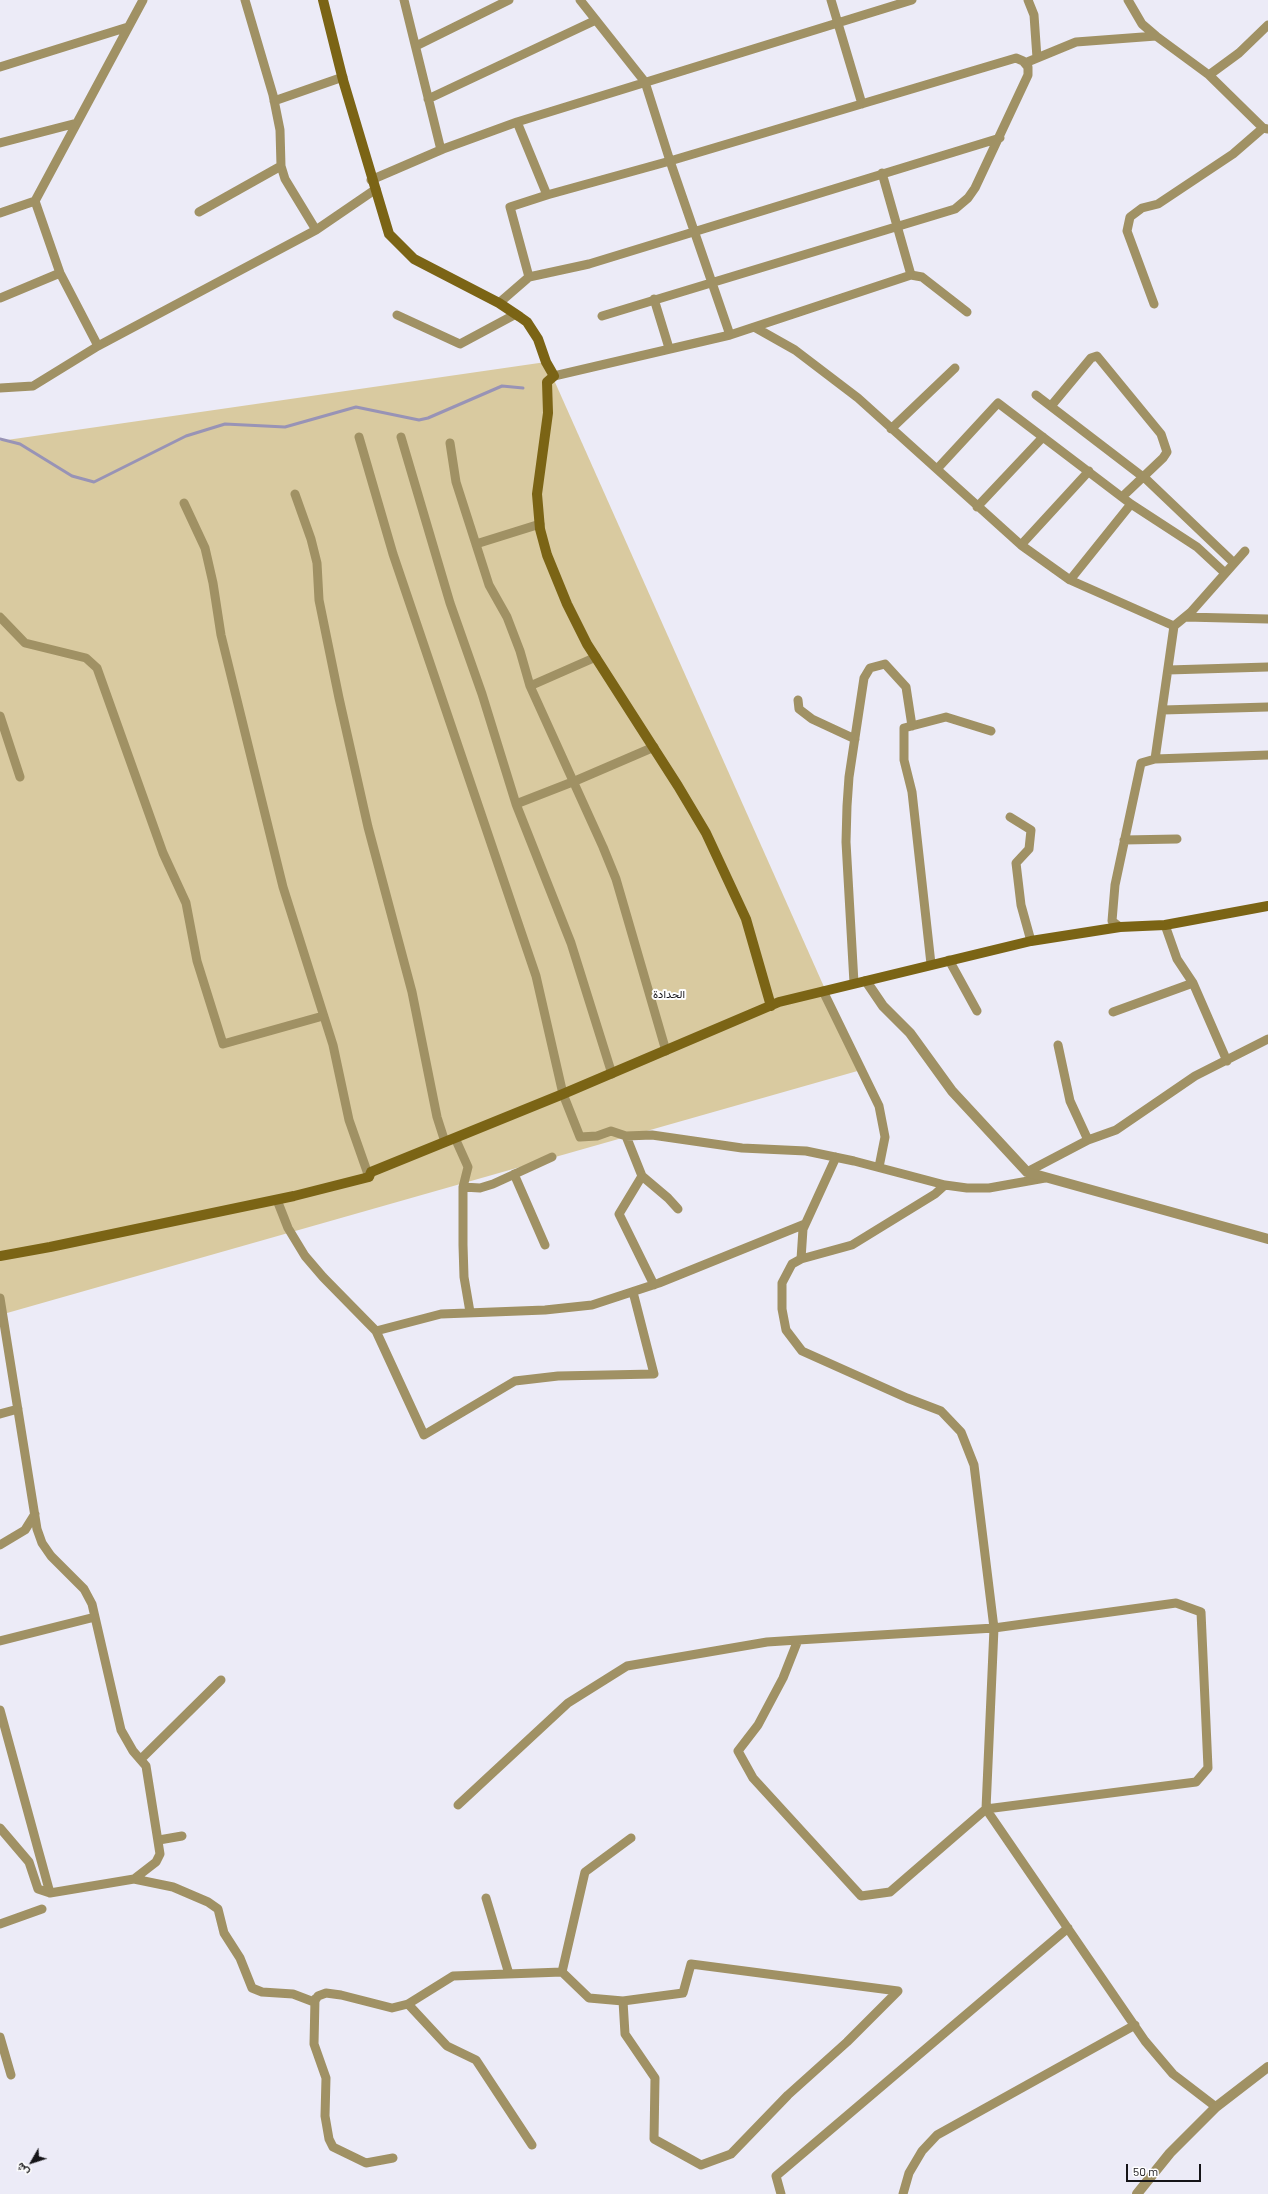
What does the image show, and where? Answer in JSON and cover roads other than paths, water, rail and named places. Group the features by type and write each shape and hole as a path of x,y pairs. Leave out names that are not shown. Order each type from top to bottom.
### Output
{"main road":[{"path":"323,0 342,78 386,228 394,240 414,259 499,303 527,322 533,330 554,376 547,382 548,413 537,494 540,524 545,548 567,604 596,657 654,747 706,833 738,901 752,938 771,1006"},
{"path":"0,1256 50,1248 277,1200 369,1176 371,1172 612,1074 771,1006 823,991 931,964 1031,942 1120,927 1165,925 1268,906"}],"street":[{"path":"0,213 35,201 143,0"},
{"path":"245,0 274,101 280,130 281,166 285,179 316,230"},
{"path":"404,0 441,150"},
{"path":"416,46 509,0"},
{"path":"580,0 645,82 670,161 730,335"},
{"path":"831,0 839,21 862,104"},
{"path":"0,388 33,386 98,346 316,230 374,184 441,150 517,122 908,0"},
{"path":"1028,0 1034,15 1037,58"},
{"path":"1128,0 1142,24 1209,75 1266,128 1233,154 1158,204 1142,208 1130,217 1126,231 1154,304"},
{"path":"428,99 596,20"},
{"path":"1209,75 1239,53 1268,25"},
{"path":"0,67 128,27"},
{"path":"1025,63 1076,42 1156,36"},
{"path":"528,277 510,207 1016,58 1025,63 1029,70 1028,75 1000,138 975,188 964,202 955,209 602,316"},
{"path":"274,101 342,78"},
{"path":"517,122 547,195"},
{"path":"0,143 77,123"},
{"path":"499,303 528,277 589,264 1000,138"},
{"path":"199,212 281,166"},
{"path":"882,173 912,275"},
{"path":"35,201 60,273 98,346"},
{"path":"0,298 60,273"},
{"path":"554,376 756,328 912,275 922,276 967,312"},
{"path":"654,299 669,348"},
{"path":"396,316 460,344 516,314"},
{"path":"756,328 795,350 858,398 977,507 1021,545 1070,580 1174,626"},
{"path":"1051,406 1091,358 1097,356 1161,434 1167,452 1143,478 1122,497"},
{"path":"891,428 955,368"},
{"path":"1036,395 1143,478 1234,563"},
{"path":"937,469 998,403 1131,504 1197,547 1225,573"},
{"path":"359,437 393,554 536,976 562,1094 580,1137 597,1136 611,1131 626,1136 652,1135 742,1148 806,1152 879,1167 945,1185 989,1188 1045,1178"},
{"path":"401,437 445,588 482,694 516,804 570,943 612,1074"},
{"path":"977,507 1043,437"},
{"path":"450,443 456,482 489,585 507,617 520,651 530,686 575,781 616,880 666,1051"},
{"path":"1021,545 1089,471"},
{"path":"295,494 311,539 317,563 319,600 339,698 368,827 412,992 437,1117 468,1167 463,1187 464,1277 470,1312"},
{"path":"184,502 205,548 213,583 221,635 283,887 333,1045 349,1120 369,1176"},
{"path":"1070,580 1131,504"},
{"path":"476,544 540,524"},
{"path":"1154,760 1163,710 1174,626 1185,617 1245,551"},
{"path":"0,617 25,643 86,658 97,668 163,853 186,902 197,961 223,1044 323,1016"},
{"path":"1185,617 1268,619"},
{"path":"530,686 596,657"},
{"path":"854,983 846,842 849,777 864,678 870,668 885,664 906,687 912,726"},
{"path":"1168,670 1268,667"},
{"path":"798,700 799,709 812,719 855,739"},
{"path":"1163,710 1268,707"},
{"path":"0,716 20,777"},
{"path":"931,964 912,792 904,760 904,728 946,717 991,731"},
{"path":"516,804 575,781 654,747"},
{"path":"1120,927 1112,921 1116,886 1124,840 1141,763 1154,760 1268,755"},
{"path":"1010,817 1031,830 1029,849 1016,863 1022,904 1031,942"},
{"path":"1124,840 1176,840"},
{"path":"1165,925 1177,959 1193,983 1227,1061"},
{"path":"950,960 977,1011"},
{"path":"866,981 883,1006 910,1033 952,1091 1027,1172 1268,1238"},
{"path":"1113,1012 1193,983"},
{"path":"823,991 879,1106 885,1137 879,1167"},
{"path":"1027,1172 1088,1140 1116,1130 1195,1076 1268,1039"},
{"path":"1058,1045 1070,1101 1088,1140"},
{"path":"626,1136 642,1176 668,1198 678,1210"},
{"path":"463,1187 480,1188 552,1156"},
{"path":"801,1259 802,1229 836,1157"},
{"path":"514,1174 545,1245"},
{"path":"642,1176 619,1214 654,1284"},
{"path":"945,1185 935,1194 852,1244 801,1259 792,1264 782,1283 782,1309 786,1330 802,1351 907,1398 941,1411 961,1432 974,1465 994,1628 986,1809 1135,2026 1173,2074 1216,2107"},
{"path":"277,1200 288,1228 304,1256 376,1331 424,1435 515,1381 558,1376 654,1374 633,1292"},
{"path":"376,1331 432,1316 470,1312 576,1308 633,1292 805,1224"},
{"path":"0,1298 37,1529 42,1543 56,1562 90,1597 121,1730 126,1742 146,1766 159,1840 160,1854 156,1862 134,1879"},
{"path":"0,1414 18,1409"},
{"path":"0,1545 25,1530 35,1513"},
{"path":"458,1805 568,1703 627,1666 767,1642 798,1640 994,1628 1176,1603 1201,1612 1208,1768 1196,1782 986,1809 890,1892 861,1896 753,1778 738,1752 758,1725 783,1678 798,1640"},
{"path":"0,1641 95,1617"},
{"path":"141,1759 221,1680"},
{"path":"0,1710 50,1893"},
{"path":"0,1828 29,1862 38,1889 50,1893 134,1879 173,1888 208,1902 218,1910 224,1933 240,1958 252,1988 262,1992 293,1994 314,2002 318,1996 326,1993 392,2008 408,2004 453,1976 562,1972 589,1998 623,2001 682,1993 691,1964 898,1991 847,2042 788,2095 731,2154 701,2165 654,2139 655,2078 625,2034 623,2001"},
{"path":"159,1840 182,1836"},
{"path":"562,1972 585,1872 631,1838"},
{"path":"486,1898 509,1974"},
{"path":"0,1924 42,1909"},
{"path":"781,2194 776,2176 1068,1928"},
{"path":"315,1999 314,2044 326,2078 325,2116 329,2139 333,2147 366,2163 393,2158"},
{"path":"408,2004 447,2046 476,2060 532,2145"},
{"path":"903,2194 909,2173 922,2151 937,2135 1135,2026"},
{"path":"0,2037 10,2075"},
{"path":"1137,2194 1170,2153 1216,2107 1268,2067"}],"waterway":[{"path":"0,439 20,444 72,476 94,482 186,436 225,424 285,427 356,407 419,420 428,418 502,386 523,388"}],"district":[{"name":"الحدادة","path":"669,994"}]}
